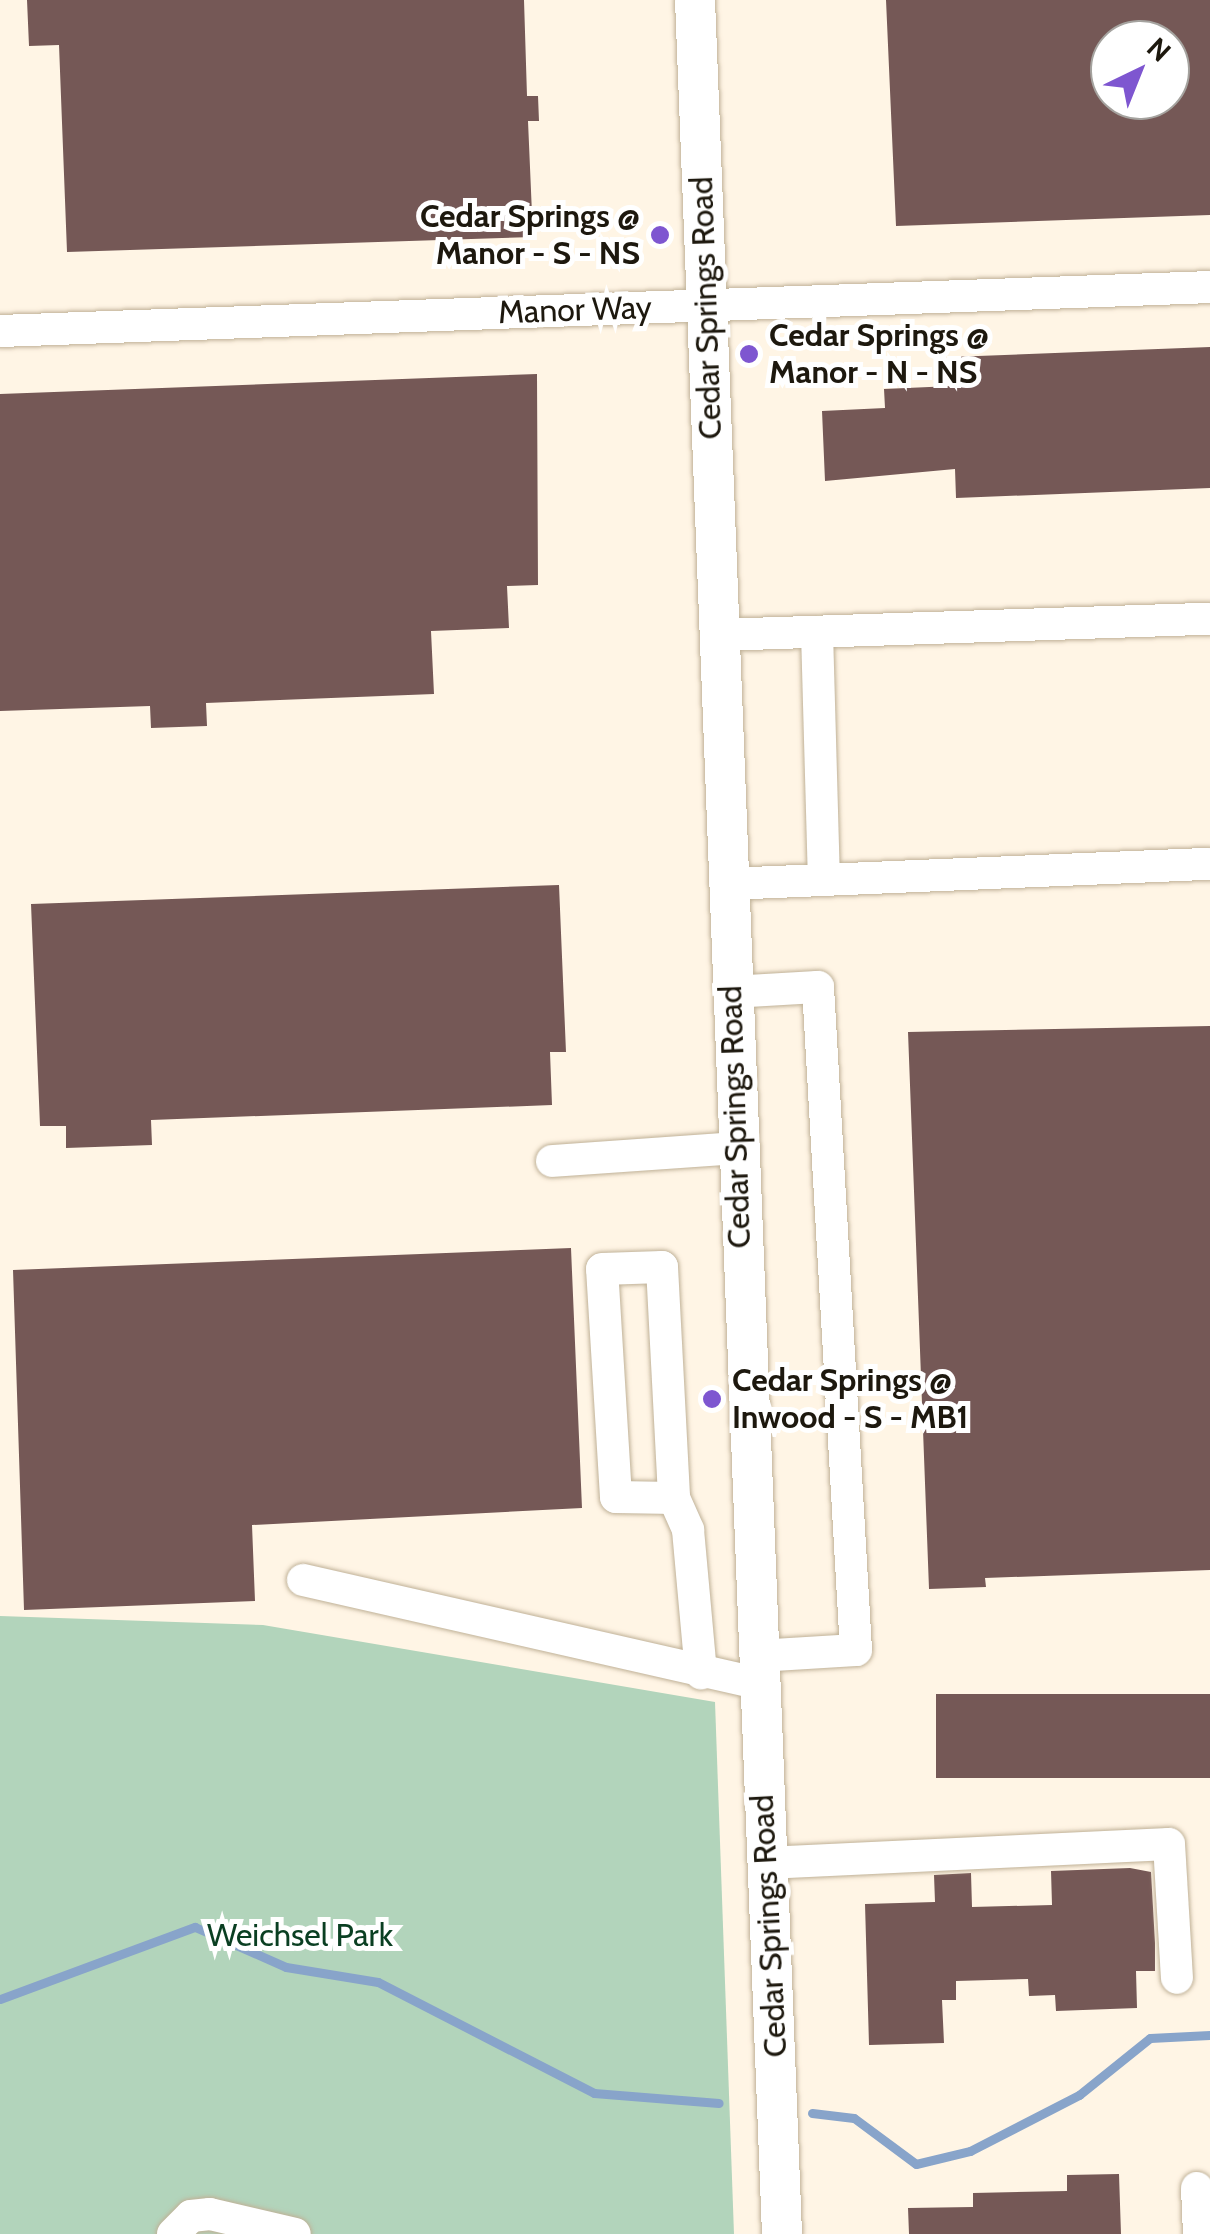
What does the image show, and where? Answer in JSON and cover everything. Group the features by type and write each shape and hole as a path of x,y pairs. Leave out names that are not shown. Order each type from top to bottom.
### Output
{"main road":[{"name":"Cedar Springs Road","path":"694,0 736,1148 782,2234"}],"street":[{"name":"Manor Way","path":"0,331 1210,287"},
{"path":"718,635 1210,618"},
{"path":"817,632 824,880"},
{"path":"726,884 1210,864"},
{"path":"302,1580 701,1673 757,1670 856,1650 818,988 730,992"},
{"path":"552,1161 736,1148"},
{"path":"674,1498 616,1497 602,1269 662,1267 674,1498 688,1530 701,1673"},
{"path":"766,1864 1169,1844 1178,1978"},
{"path":"1197,2188 1199,2234"},
{"path":"172,2234 192,2216 210,2214 296,2234"}],"green space":[{"name":"Weichsel Park","path":"0,1616 263,1625 715,1702 734,2234 0,2234"}],"building":[{"path":"27,0 524,0 527,96 538,96 539,121 528,121 533,237 67,252 59,45 29,46"},
{"path":"886,0 1210,0 1210,215 896,226"},
{"path":"1210,347 1210,488 956,498 955,469 825,481 822,411 885,408 884,389 952,386 951,357"},
{"path":"537,374 538,585 507,586 509,628 431,631 434,694 206,703 207,726 151,728 150,706 0,711 0,394"},
{"path":"559,885 566,1052 550,1052 552,1105 151,1120 152,1145 66,1148 66,1126 40,1126 31,904"},
{"path":"1210,1026 1210,1570 985,1578 986,1587 929,1589 908,1032"},
{"path":"571,1248 582,1508 252,1525 255,1601 24,1610 13,1270"},
{"path":"936,1694 1210,1694 1210,1778 936,1778"},
{"path":"1130,1868 1151,1872 1155,1943 1155,1971 1136,1971 1137,2008 1056,2011 1055,1995 1029,1996 1028,1979 956,1981 956,2000 942,2000 944,2043 869,2045 865,1904 935,1902 934,1875 971,1873 972,1907 1052,1905 1051,1871"},
{"path":"1119,2174 1121,2234 909,2234 908,2208 973,2207 973,2193 1067,2191 1067,2175"}],"waterway":[{"path":"0,1999 195,1927 286,1967 378,1982 594,2093 719,2103"},
{"path":"812,2113 854,2118 916,2164 970,2151 1079,2095 1150,2038 1210,2035"}],"place":[{"name":"Cedar Springs @ Manor - S - NS","path":"660,235"},
{"name":"Cedar Springs @ Manor - N - NS","path":"749,354"},
{"name":"Cedar Springs @ Inwood - S - MB1","path":"712,1399"}]}
